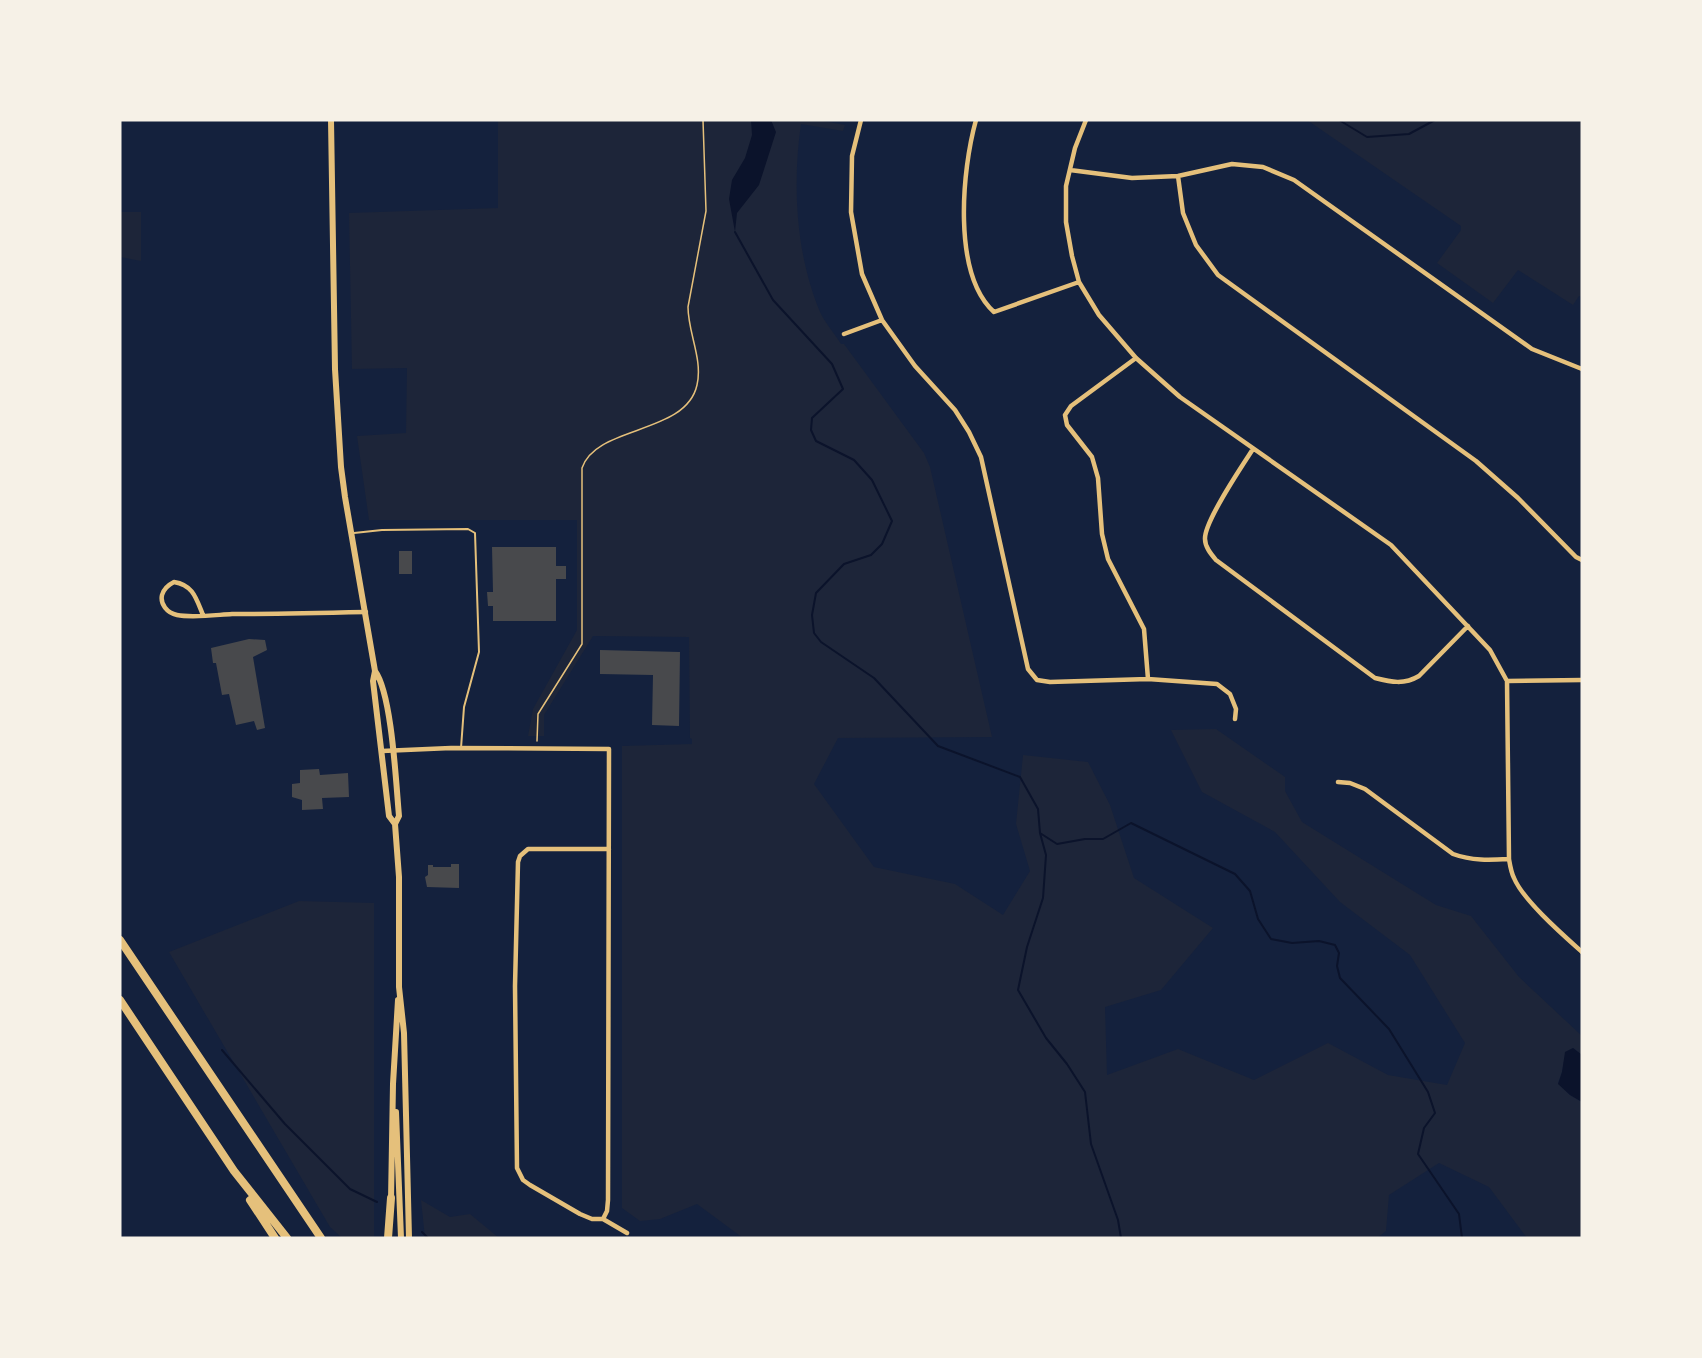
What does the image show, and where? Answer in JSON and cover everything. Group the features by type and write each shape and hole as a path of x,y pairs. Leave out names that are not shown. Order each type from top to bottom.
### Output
{"highway":[{"path":"120,940 321,1238"},
{"path":"120,1000 234,1171 287,1238"},
{"path":"234,1171 239,1183 275,1238"},
{"path":"390,1238 391,1198"}],"main road":[{"path":"331,120 335,369 341,467 375,671 373,681 389,816 395,824"},
{"path":"375,671 381,680 399,816 395,824 399,877 399,987 404,1033 409,1238"},
{"path":"391,1198 394,1030 399,987"},
{"path":"393,1084 397,1124 401,1238"}],"street":[{"path":"861,120 852,156 851,212 862,274 882,320 915,366 955,410 981,457 1028,669 1037,680 1050,682 1148,679 1217,684 1230,694 1236,710 1235,719"},
{"path":"976,120 964,185 964,230 971,272 985,304 994,312 1079,282"},
{"path":"1086,120 1075,148 1066,186 1066,222 1079,282 1099,315 1136,358 1180,397 1391,545 1490,650 1507,681 1509,859 1514,879 1525,895 1582,952"},
{"path":"1070,170 1132,178 1178,176 1232,164 1263,167 1294,180 1532,350 1582,369"},
{"path":"1178,176 1183,213 1196,245 1218,275 1476,461 1518,498 1576,557 1582,560"},
{"path":"844,334 882,320"},
{"path":"1136,358 1071,406 1065,416 1066,425 1092,457 1098,478 1102,534 1108,560 1144,629 1148,679"},
{"path":"1253,448 1208,525 1205,539 1216,560 1375,678 1395,683 1409,682 1419,676 1468,626"},
{"path":"203,615 190,589 184,584 174,582 164,590 161,599 168,612 177,615 203,615 366,612"},
{"path":"1507,681 1582,680"},
{"path":"382,751 461,748 609,749 608,1200 607,1211 603,1219"},
{"path":"1338,782 1350,783 1365,789 1453,854 1466,859 1509,859"},
{"path":"609,849 528,849 520,856 518,862 517,1167 523,1180 530,1185 580,1214 592,1219 603,1219 627,1233"}],"lane":[{"path":"351,534 382,530 468,530 475,533 478,652 464,707 461,748"}],"path":[{"path":"537,748 538,714 582,644 582,468 585,457 606,444 674,415 693,397 697,385 699,369 688,307 706,211 703,120"}],"shaded area":[{"path":"498,120 818,120 845,125 843,131 801,124 797,196 801,245 806,269 825,322 841,344 844,344 924,453 930,467 992,737 838,738 814,784 874,867 955,884 1003,915 1030,871 1016,824 1023,755 1088,762 1110,805 1134,878 1213,928 1161,990 1105,1007 1107,1075 1178,1049 1254,1080 1328,1043 1388,1075 1447,1085 1465,1043 1410,955 1340,902 1275,832 1202,792 1171,730 1216,729 1285,777 1285,791 1302,822 1436,905 1471,916 1519,977 1582,1036 1582,1055 1573,1048 1566,1052 1558,1083 1570,1095 1582,1102 1582,1238 1527,1238 1489,1187 1439,1163 1389,1195 1386,1231 1377,1238 743,1238 697,1204 660,1219 640,1221 622,1208 622,746 692,744 690,738 689,637 593,636 544,715 544,736 528,736 533,709 577,630 577,520 369,520 357,436 406,433 407,368 352,369 349,213 498,208"},
{"path":"751,120 771,120 776,132 759,185 737,213 735,232 729,199 732,180 745,158 752,135"},
{"path":"1307,120 1582,120 1582,297 1579,296 1573,305 1518,270 1493,303 1437,263 1461,230 1461,226"},
{"path":"120,212 141,212 141,261 120,257"},
{"path":"299,901 374,903 374,1238 342,1238 330,1227 169,952"},
{"path":"1573,1048 1582,1055 1582,1102 1558,1084 1565,1052"},
{"path":"421,1200 450,1217 470,1214 499,1238 425,1238"}],"building":[{"path":"492,547 556,547 556,566 566,566 566,579 556,579 556,621 493,621 493,606 488,606 487,592 493,592"},
{"path":"399,551 412,551 412,574 399,574"},
{"path":"249,639 265,640 267,650 253,657 265,728 257,730 254,721 236,725 229,694 222,695 211,648"},
{"path":"600,650 680,652 679,726 652,725 653,675 600,674"},
{"path":"319,769 320,775 348,773 349,797 322,798 323,809 302,810 302,800 292,797 292,784 300,783 300,770"},
{"path":"451,864 459,864 459,888 427,887 425,877 428,875 428,865 451,867"}],"waterway":[{"path":"1339,120 1367,137 1409,134 1435,120"},
{"path":"735,232 773,300 832,364 843,389 812,418 811,430 816,441 854,460 872,480 892,521 882,544 871,555 844,564 816,593 812,615 814,633 821,642 874,678 938,746 1020,777 1038,809 1040,833 1046,855 1043,898 1027,947 1018,990 1046,1038 1067,1064 1085,1092 1091,1144 1118,1220 1121,1238"},
{"path":"1040,833 1057,844 1085,839 1103,839 1131,823 1235,874 1250,891 1258,919 1271,939 1292,943 1319,941 1335,945 1339,953 1337,966 1340,978 1389,1029 1428,1092 1435,1113 1424,1128 1418,1154 1459,1214 1462,1238"},
{"path":"222,1050 285,1124 350,1189 377,1202"},
{"path":"422,1232 428,1238"}]}
